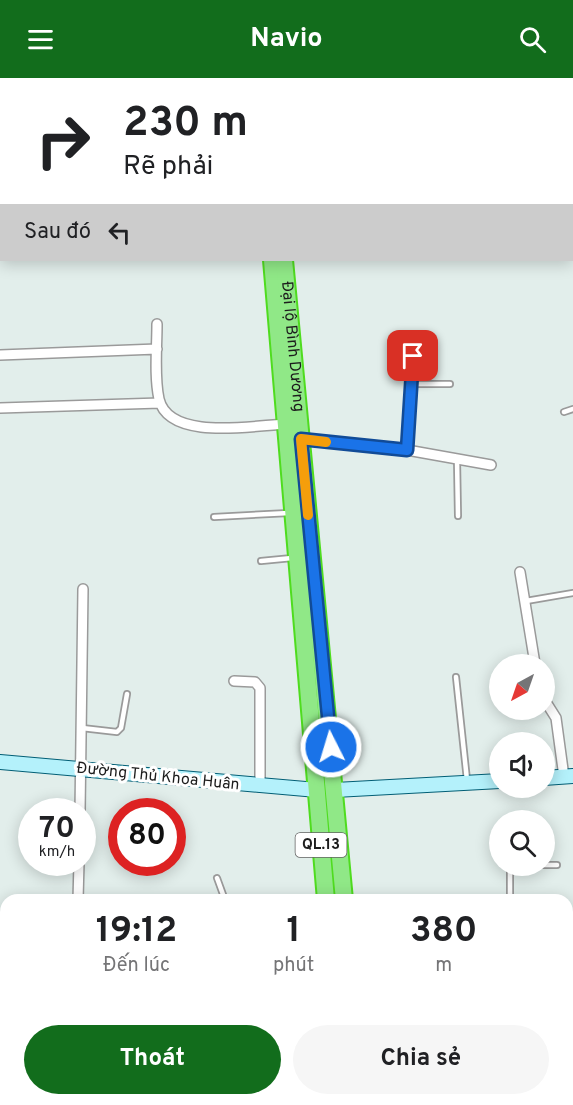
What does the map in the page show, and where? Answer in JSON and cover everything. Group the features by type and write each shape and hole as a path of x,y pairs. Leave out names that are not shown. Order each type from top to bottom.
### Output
{"highway":[{"name":"Đại lộ Bình Dương","path":"272,261 326,894"},
{"name":"Đại lộ Bình Dương","path":"284,261 344,894"},
{"path":"317,790 335,790"}],"main road":[{"path":"4,78 19,78"},
{"name":"Đường Thủ Khoa Huân","path":"0,762 260,787 317,790"},
{"path":"335,790 489,782"}],"street":[{"path":"157,324 160,403 173,419 190,427 287,424"},
{"path":"0,355 157,349"},
{"path":"0,408 160,403"},
{"path":"301,439 407,450 491,465"},
{"path":"520,572 533,654"},
{"path":"80,798 83,589"},
{"path":"234,681 255,682 260,688 260,787"},
{"path":"555,716 568,777"},
{"path":"78,894 79,876"}],"lane":[{"path":"407,450 413,356"},
{"path":"411,384 450,384"},
{"path":"564,412 573,409"},
{"path":"457,459 458,516"},
{"path":"214,517 294,513"},
{"path":"261,561 298,558"},
{"path":"525,601 573,592"},
{"path":"456,677 467,783"},
{"path":"82,728 117,732 121,728 127,694"},
{"path":"510,876 510,894"},
{"path":"217,878 223,894"}],"slow traffic":[{"path":"308,515 301,439 326,442"}],"route":[{"path":"331,747 301,439 407,450 413,356"}]}
